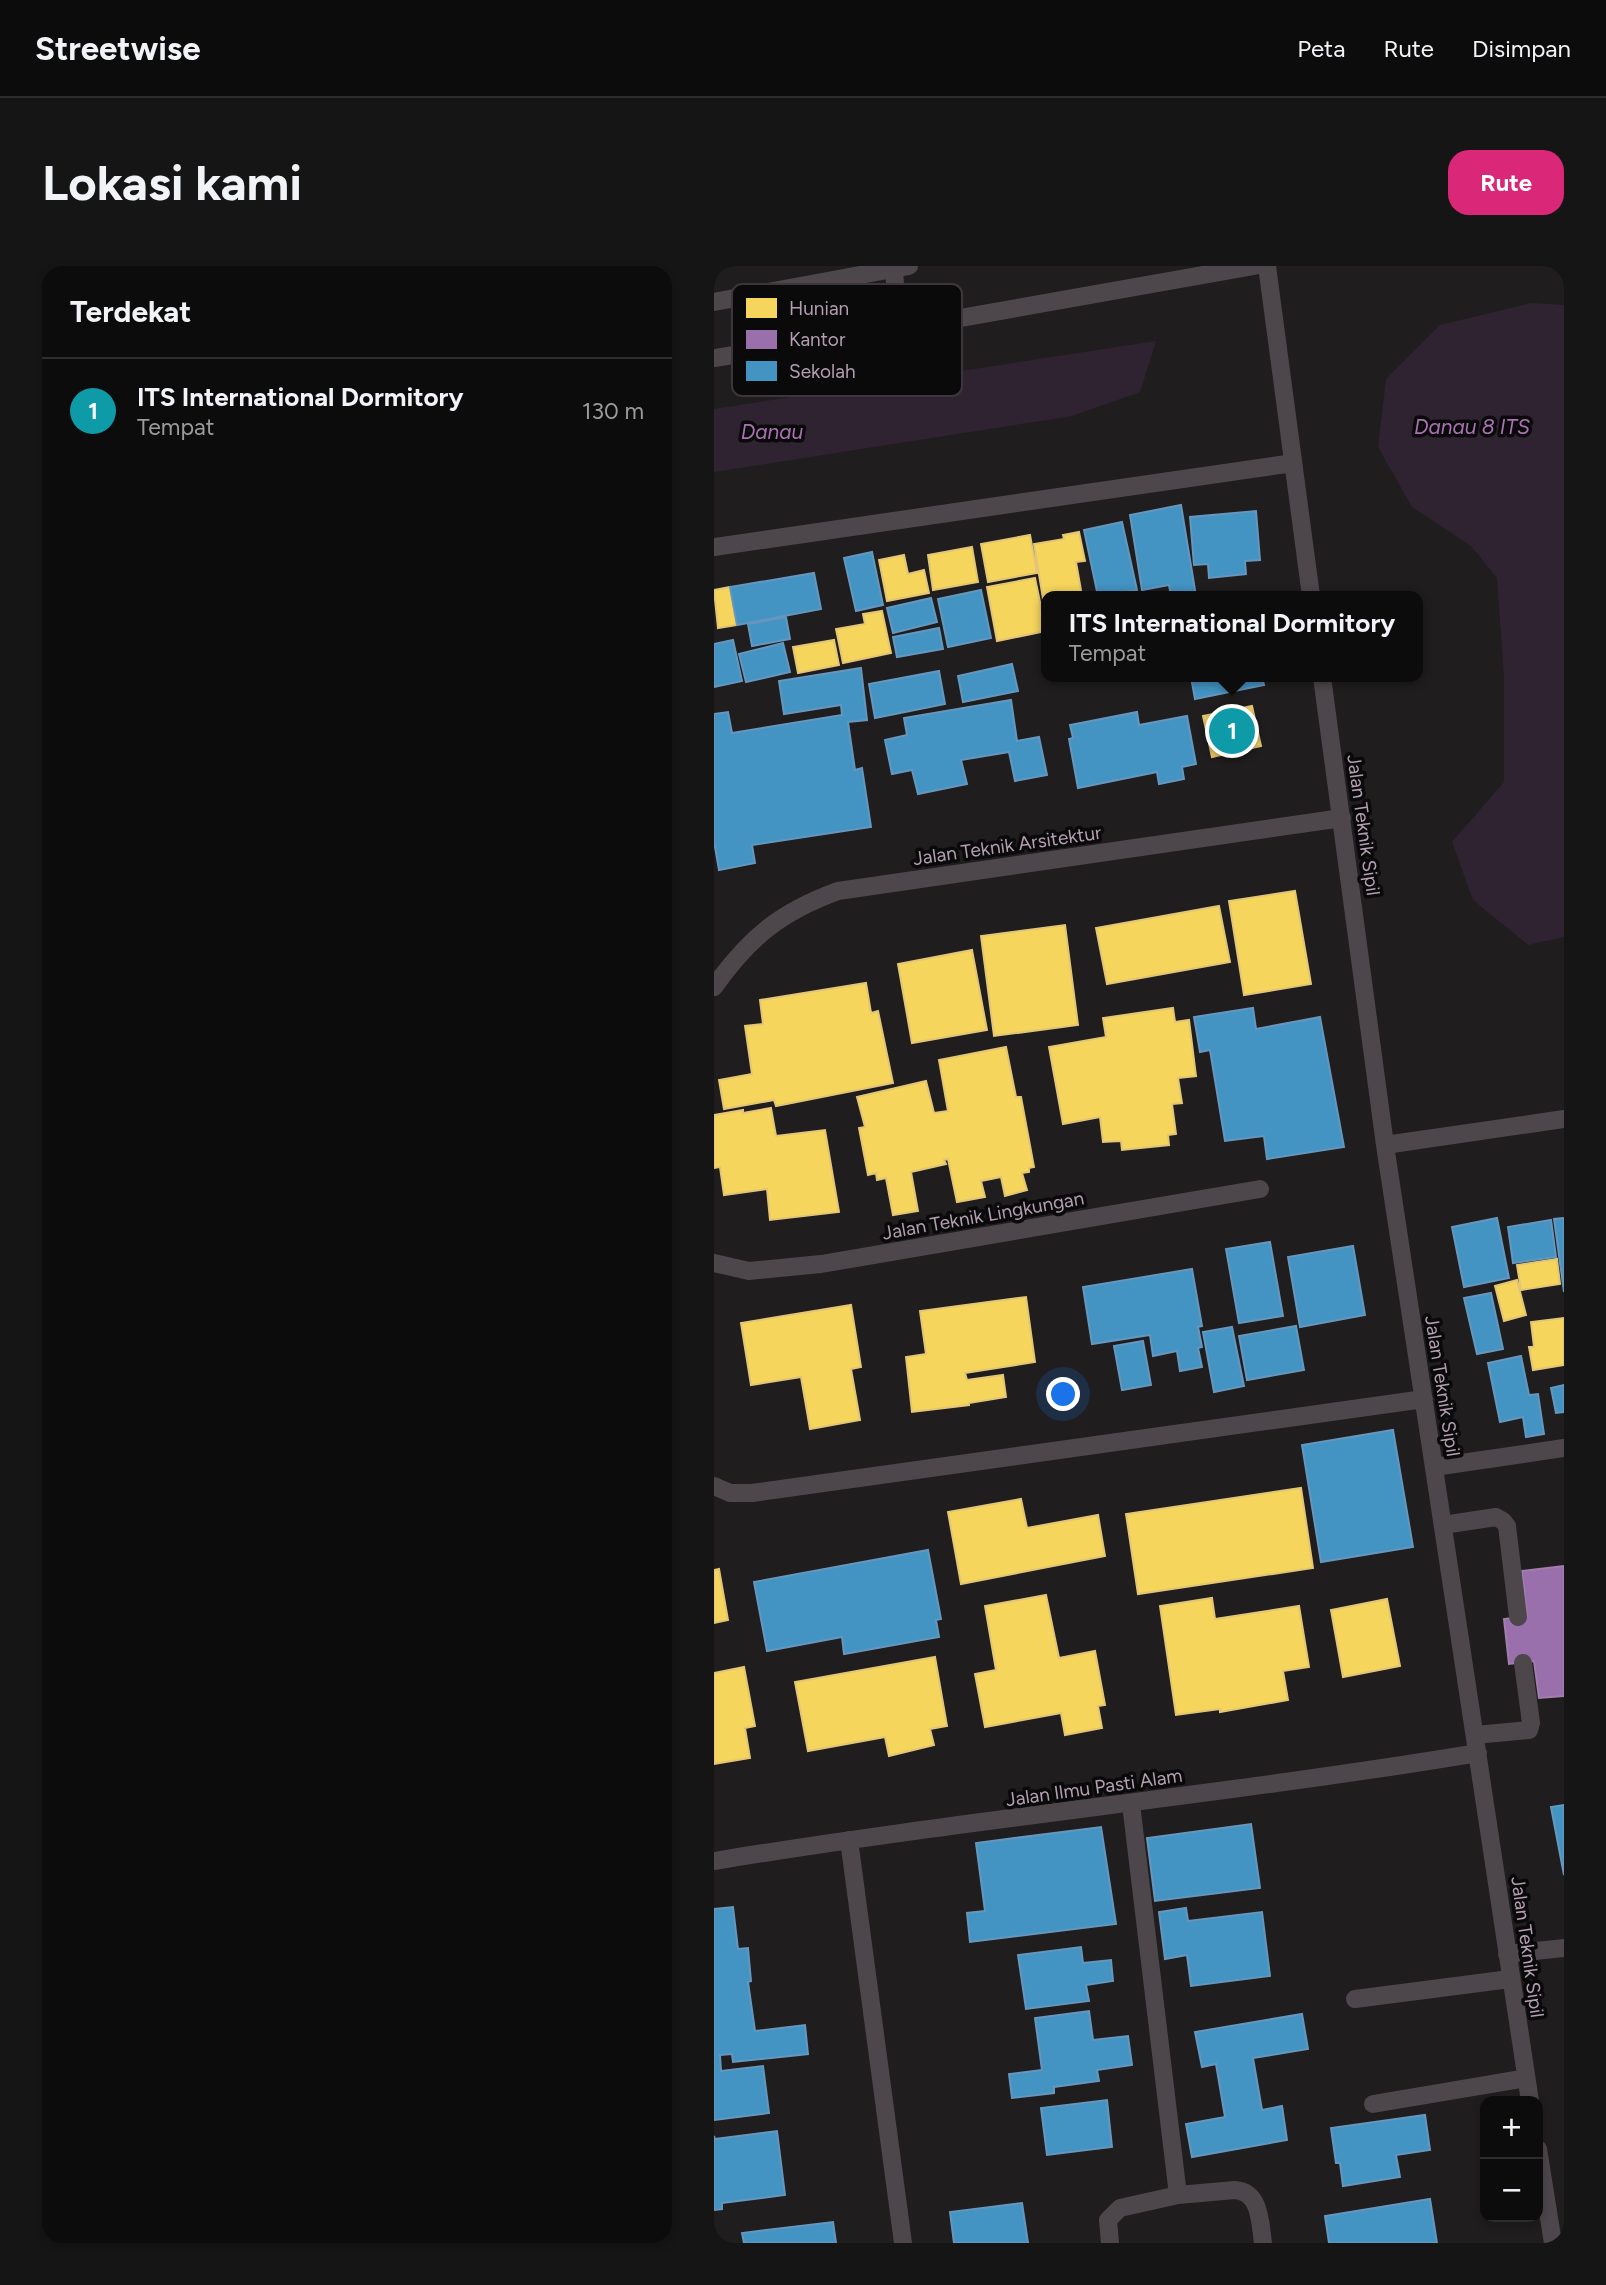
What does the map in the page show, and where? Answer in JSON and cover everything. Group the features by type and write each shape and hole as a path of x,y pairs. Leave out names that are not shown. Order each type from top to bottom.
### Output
{"lane":[{"path":"962,318 1254,266"},
{"path":"1267,266 1310,591"},
{"path":"811,284 902,267"},
{"path":"714,302 732,299"},
{"path":"714,358 732,355"},
{"path":"714,547 1293,463"},
{"name":"Jalan Teknik Sipil","path":"1323,682 1385,1145 1529,2096"},
{"name":"Jalan Teknik Arsitektur","path":"714,988 755,936 796,909 838,891 1342,818"},
{"path":"1385,1145 1564,1119"},
{"name":"Jalan Teknik Lingkungan","path":"714,1263 749,1271 821,1264 1260,1189"},
{"path":"714,1486 730,1493 752,1493 1423,1399"},
{"path":"1434,1467 1564,1448"},
{"path":"1443,1525 1496,1517 1503,1521 1507,1526 1518,1617"},
{"path":"1475,1735 1529,1730 1531,1723 1524,1663"},
{"name":"Jalan Ilmu Pasti Alam","path":"714,1861 1478,1753"},
{"path":"1131,1804 1178,2195"},
{"path":"849,1840 903,2243"},
{"path":"1507,1954 1564,1948"},
{"path":"1355,1999 1510,1979"},
{"path":"1373,2104 1526,2078"},
{"path":"1540,2159 1553,2243"},
{"path":"1110,2243 1108,2220 1120,2208 1178,2195 1242,2190 1255,2201 1263,2243"}],"shaded area":[{"path":"714,266 1564,266 1564,2243 714,2243"}],"water":[{"name":"Danau 8 ITS","path":"1531,303 1564,305 1564,937 1528,945 1473,900 1452,842 1504,782 1504,677 1497,578 1471,546 1412,507 1378,447 1386,379 1440,325"},
{"name":"Danau","path":"1156,341 1140,392 1072,416 714,472 714,409 798,396 962,396 962,371"}],"building: Hunian":[{"path":"1079,532 1085,561 1076,562 1081,591 1042,591 1034,544 1064,539 1063,535"},
{"path":"1030,535 1037,573 988,582 981,544"},
{"path":"972,547 978,582 933,590 928,555"},
{"path":"904,555 908,574 924,570 929,593 887,601 879,560"},
{"path":"1035,578 1041,607 1041,632 997,641 987,587"},
{"path":"730,587 737,625 718,628 714,590"},
{"path":"882,611 891,653 843,663 836,629 865,624 863,614"},
{"path":"834,640 839,665 798,673 793,647"},
{"path":"1252,706 1261,746 1212,757 1203,716"},
{"path":"1295,891 1311,984 1244,995 1229,901"},
{"path":"1219,906 1230,962 1107,984 1096,928"},
{"path":"1065,925 1078,1025 994,1036 981,936"},
{"path":"972,950 987,1030 912,1043 898,964"},
{"path":"866,983 871,1013 878,1011 893,1083 776,1106 774,1100 724,1109 719,1080 752,1074 745,1026 763,1024 760,1000"},
{"path":"1173,1008 1175,1022 1189,1020 1196,1076 1178,1078 1182,1103 1172,1104 1176,1134 1168,1135 1169,1145 1122,1150 1121,1141 1103,1142 1100,1117 1063,1124 1049,1047 1106,1037 1103,1018"},
{"path":"1006,1047 1016,1097 1021,1097 1034,1167 1029,1168 1029,1172 1022,1173 1027,1190 1005,1196 1001,1177 981,1181 985,1197 957,1202 948,1159 944,1160 946,1164 911,1172 918,1211 893,1215 886,1178 877,1180 876,1173 868,1175 859,1128 865,1127 857,1097 926,1081 934,1113 948,1111 939,1060"},
{"path":"771,1108 776,1136 825,1130 839,1212 770,1220 767,1189 724,1195 720,1167 714,1168 714,1115"},
{"path":"1557,1259 1560,1284 1521,1290 1517,1265"},
{"path":"1517,1280 1526,1315 1504,1321 1495,1286"},
{"path":"1026,1297 1035,1362 965,1373 967,1380 1003,1375 1006,1397 912,1412 906,1357 926,1354 920,1311"},
{"path":"851,1305 861,1367 851,1369 860,1420 810,1429 801,1377 751,1385 741,1323"},
{"path":"1564,1318 1564,1365 1533,1370 1529,1347 1534,1347 1531,1322"},
{"path":"1301,1488 1313,1568 1138,1594 1126,1514"},
{"path":"1021,1499 1027,1528 1098,1515 1105,1556 961,1584 948,1512"},
{"path":"719,1569 728,1620 714,1623 714,1570"},
{"path":"1046,1595 1059,1658 1095,1651 1105,1705 1098,1706 1102,1728 1065,1735 1061,1713 985,1727 975,1674 996,1670 985,1606"},
{"path":"1212,1598 1215,1619 1299,1606 1309,1667 1283,1671 1288,1700 1220,1712 1220,1709 1176,1715 1160,1606"},
{"path":"1387,1599 1400,1666 1343,1677 1331,1610"},
{"path":"935,1657 947,1726 930,1729 934,1745 889,1756 885,1737 808,1751 795,1682"},
{"path":"744,1667 755,1726 745,1728 750,1758 714,1764 714,1673"}],"building: Kantor":[{"path":"1564,1566 1564,1696 1539,1698 1534,1661 1509,1664 1504,1619 1527,1616 1522,1571"}],"building: Sekolah":[{"path":"1181,505 1195,591 1170,591 1169,585 1142,590 1130,515"},
{"path":"1256,511 1260,560 1245,561 1246,574 1209,578 1208,564 1194,565 1190,517"},
{"path":"1122,522 1137,590 1097,591 1084,530"},
{"path":"872,552 883,605 856,611 844,558"},
{"path":"814,573 821,609 737,625 730,587"},
{"path":"981,590 991,638 948,647 938,599"},
{"path":"931,598 937,622 893,633 887,608"},
{"path":"786,617 790,639 752,646 748,624"},
{"path":"939,628 943,649 897,657 893,637"},
{"path":"733,640 742,681 714,687 714,644"},
{"path":"783,643 790,672 746,682 739,654"},
{"path":"1012,664 1018,691 963,702 958,676"},
{"path":"861,668 867,720 848,722 855,770 862,768 871,827 752,845 755,863 719,870 714,841 714,714 728,712 732,733 842,715 841,705 784,714 779,681"},
{"path":"939,671 945,704 875,718 869,684"},
{"path":"1192,682 1263,682 1264,685 1195,699"},
{"path":"1011,700 1017,741 1039,737 1047,775 1015,781 1009,752 961,760 967,784 918,794 912,770 892,774 885,740 907,735 904,718"},
{"path":"1137,712 1139,725 1187,716 1196,764 1182,767 1184,779 1159,784 1157,772 1078,788 1069,739 1073,738 1070,725"},
{"path":"1253,1008 1256,1029 1320,1017 1344,1147 1267,1159 1264,1136 1225,1141 1210,1050 1200,1052 1194,1017"},
{"path":"1497,1218 1509,1278 1464,1287 1452,1227"},
{"path":"1564,1218 1564,1292 1554,1219"},
{"path":"1551,1220 1556,1257 1513,1263 1508,1227"},
{"path":"1270,1242 1283,1316 1239,1323 1226,1249"},
{"path":"1353,1246 1365,1315 1300,1327 1288,1257"},
{"path":"1192,1269 1202,1326 1198,1327 1202,1347 1198,1348 1202,1367 1180,1371 1177,1351 1153,1356 1150,1335 1092,1344 1083,1287"},
{"path":"1491,1293 1503,1349 1477,1354 1464,1298"},
{"path":"1296,1326 1304,1370 1247,1380 1239,1336"},
{"path":"1232,1327 1244,1386 1214,1392 1203,1332"},
{"path":"1143,1341 1151,1385 1122,1390 1114,1346"},
{"path":"1521,1356 1529,1395 1538,1394 1544,1434 1526,1437 1523,1417 1500,1422 1488,1363"},
{"path":"1564,1385 1564,1412 1556,1413 1551,1388"},
{"path":"1393,1430 1413,1547 1321,1562 1302,1445"},
{"path":"928,1550 941,1619 936,1620 939,1637 844,1654 842,1637 767,1651 754,1582"},
{"path":"1564,1805 1564,1875 1551,1807"},
{"path":"1251,1824 1260,1888 1155,1901 1147,1838"},
{"path":"1101,1827 1116,1924 970,1942 967,1913 985,1911 976,1843"},
{"path":"733,1907 738,1949 748,1948 751,1981 748,1982 755,2031 805,2025 808,2054 733,2062 732,2054 720,2055 721,2071 763,2066 769,2113 714,2120 714,1909"},
{"path":"1186,1908 1188,1921 1262,1912 1270,1976 1191,1986 1187,1955 1165,1959 1159,1912"},
{"path":"1081,1947 1083,1963 1111,1960 1113,1981 1086,1985 1089,2001 1026,2009 1018,1955"},
{"path":"1089,2011 1093,2040 1128,2036 1132,2065 1097,2070 1099,2081 1054,2087 1054,2093 1012,2098 1009,2074 1042,2070 1035,2018"},
{"path":"1302,2014 1308,2049 1253,2058 1262,2110 1282,2106 1287,2140 1192,2157 1186,2124 1225,2117 1216,2064 1202,2067 1195,2032"},
{"path":"1107,2100 1112,2147 1047,2155 1041,2108"},
{"path":"1425,2115 1430,2150 1396,2155 1400,2177 1343,2186 1340,2163 1336,2163 1331,2128"},
{"path":"777,2131 785,2195 722,2203 722,2209 714,2210 714,2136 715,2139"},
{"path":"1430,2199 1437,2243 1329,2243 1325,2216"},
{"path":"1022,2203 1028,2243 954,2243 950,2212"},
{"path":"833,2222 836,2243 744,2243 742,2233"}],"place":[{"name":"ITS International Dormitory","path":"1232,731"}]}
